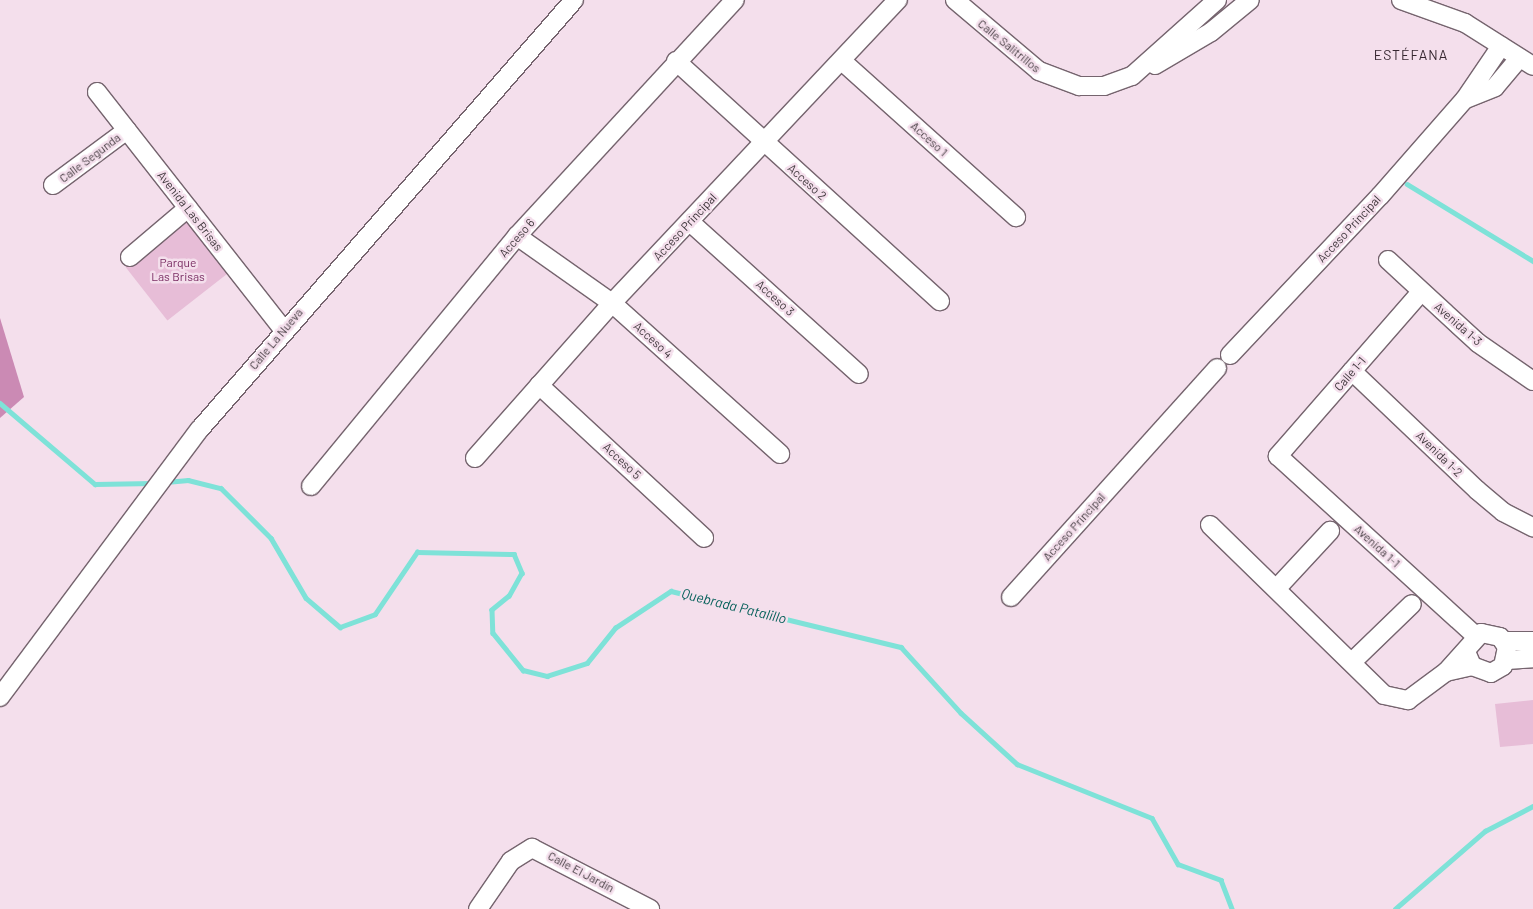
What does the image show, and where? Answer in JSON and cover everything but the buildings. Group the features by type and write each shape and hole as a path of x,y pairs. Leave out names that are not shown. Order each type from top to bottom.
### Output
{"street":[{"name":"Calle La Nueva","path":"0,697 154,494 200,429 283,329 574,0"},
{"name":"Acceso 6","path":"311,486 517,236 676,61 735,0"},
{"name":"Acceso Principal","path":"475,458 612,303 898,0"},
{"name":"Calle Salitrillos","path":"955,0 1019,56 1057,80 1104,86 1132,76 1217,0"},
{"path":"1132,76 1180,53 1250,0"},
{"path":"1401,0 1465,23 1526,62 1495,87 1465,99"},
{"name":"Acceso Principal","path":"1011,597 1217,368 1230,368 1230,355 1465,99 1501,46"},
{"name":"Acceso 2","path":"676,61 940,301"},
{"name":"Acceso 1","path":"842,61 1016,217"},
{"name":"Avenida Las Brisas","path":"97,92 283,329"},
{"name":"Calle Segunda","path":"53,185 127,130"},
{"path":"130,256 188,208"},
{"name":"Acceso 3","path":"690,222 859,374"},
{"name":"Acceso 4","path":"517,236 612,303 780,454"},
{"name":"Avenida 1-3","path":"1388,260 1478,343 1533,381"},
{"name":"Calle 1-1","path":"1278,456 1421,292"},
{"name":"Avenida 1-2","path":"1352,371 1477,490 1503,512 1533,527"},
{"name":"Acceso 5","path":"539,385 704,538"},
{"name":"Avenida 1-1","path":"1278,456 1476,636"},
{"path":"1210,525 1277,588 1384,695 1397,701 1419,694 1446,672 1470,660 1476,636 1488,632 1504,641 1533,641"},
{"path":"1277,588 1330,531"},
{"path":"1352,662 1412,604"},
{"path":"1504,641 1507,660"},
{"path":"1470,660 1492,673 1507,660 1533,658"},
{"name":"Calle El Jardín","path":"478,909 511,861 532,848 650,909"}],"green space":[{"name":"Parque Las Brisas","path":"187,219 229,273 167,321 126,267"},
{"path":"1533,700 1533,744 1500,747 1495,704"}],"shaded area":[{"path":"0,318 24,397 0,418"}],"waterway":[{"path":"1407,184 1533,261"},
{"name":"Quebrada Patalillo","path":"0,403 95,484 153,483"},
{"name":"Quebrada Patalillo","path":"166,482 188,480 221,488 271,538 306,598 340,627 375,614 417,552 514,554 522,573 509,596 492,610 493,633 523,670 547,676 587,663 615,628 671,591 901,647 961,713 1017,764 1152,818 1178,864 1221,880 1232,909"},
{"name":"Quebrada Patalillo","path":"1395,909 1485,831 1533,806"}],"district":[{"name":"ESTÉFANA","path":"1411,55"}]}
